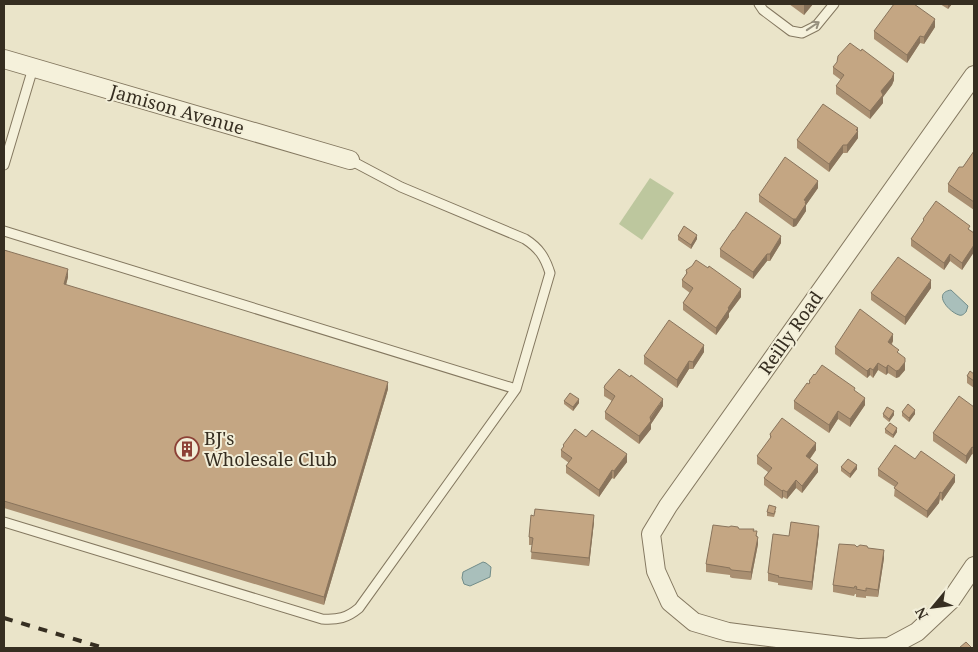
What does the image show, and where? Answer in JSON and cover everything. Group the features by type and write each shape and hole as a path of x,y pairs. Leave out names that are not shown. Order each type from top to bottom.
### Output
{"street":[{"name":"Jamison Avenue","path":"4,59 350,160"},
{"name":"Reilly Road","path":"858,648 728,632 694,622 670,602 656,571 652,534 668,506 974,75"},
{"path":"858,648 889,647 916,632 951,600 974,566"}],"lane":[{"path":"759,4 763,10 791,31 802,32 816,26 834,4"},
{"path":"4,165 33,68"},
{"path":"4,522 322,619 339,620 350,616 359,608 516,389 550,273 545,258 537,247 525,238 400,186 350,160"},
{"path":"4,231 516,389"}],"green space":[{"path":"650,178 674,193 642,240 619,224"}],"water":[{"path":"951,290 968,306 963,315 955,313 944,302 943,295"},
{"path":"483,562 491,567 490,577 470,586 464,584 463,572"}],"building":[{"path":"894,4 914,4 935,19 924,37 920,36 907,55 874,31"},
{"path":"850,43 861,51 862,49 894,73 881,91 883,95 870,111 836,86 844,75 833,67 837,62 838,56"},
{"path":"823,104 858,128 856,130 858,131 847,145 843,145 829,164 797,140"},
{"path":"974,151 974,202 948,184 959,167 963,167"},
{"path":"785,157 818,181 804,200 806,204 796,219 793,219 759,195"},
{"path":"936,201 970,226 968,229 974,233 974,245 962,263 950,254 944,263 911,239"},
{"path":"746,212 781,236 770,254 767,254 753,272 720,249"},
{"path":"684,226 697,235 691,245 678,236"},
{"name":"BJ's Wholesale Club","path":"4,250 68,269 64,284 388,382 324,597 4,501"},
{"path":"898,257 931,280 905,317 871,293"},
{"path":"696,260 708,268 709,266 741,289 716,328 683,303 693,288 682,280 687,273 686,270"},
{"path":"860,309 893,334 888,342 899,350 897,352 905,358 905,362 899,370 896,371 888,365 886,368 878,363 873,370 870,368 867,371 835,347"},
{"path":"669,320 704,345 693,362 689,361 677,380 644,356"},
{"path":"822,365 855,388 854,390 865,398 850,419 838,411 829,425 794,401"},
{"path":"619,369 630,377 631,375 663,399 650,417 651,421 639,436 605,412 615,396 604,388"},
{"path":"970,371 974,374 974,381 967,376"},
{"path":"570,393 579,399 573,407 564,401"},
{"path":"959,396 974,407 974,448 972,447 966,456 933,433"},
{"path":"908,404 915,410 909,418 902,412"},
{"path":"887,407 894,411 889,419 883,414"},
{"path":"782,418 816,443 806,456 818,465 802,486 796,480 787,492 782,491 764,478 772,468 757,456"},
{"path":"890,423 897,428 893,435 885,429"},
{"path":"575,429 586,437 592,430 627,454 614,471 612,470 599,490 566,466 572,458 561,450"},
{"path":"895,445 915,459 921,451 955,475 927,511 894,488 898,483 878,469"},
{"path":"848,459 857,465 850,474 841,467"},
{"path":"769,505 776,507 774,514 767,512"},
{"path":"535,509 594,515 589,558 531,552 533,538 529,537 531,515 534,516"},
{"path":"791,522 819,526 812,582 778,577 768,573 773,534 789,536"},
{"path":"713,525 754,529 753,531 757,531 756,536 758,537 751,572 706,564"},
{"path":"839,544 855,545 857,547 860,545 884,550 878,590 866,588 866,591 856,589 857,587 855,586 854,588 833,585"},
{"path":"966,642 972,648 959,648"}],"railway":[{"path":"4,618 104,648"}],"place":[{"name":"BJ's Wholesale Club","path":"187,449"}]}
